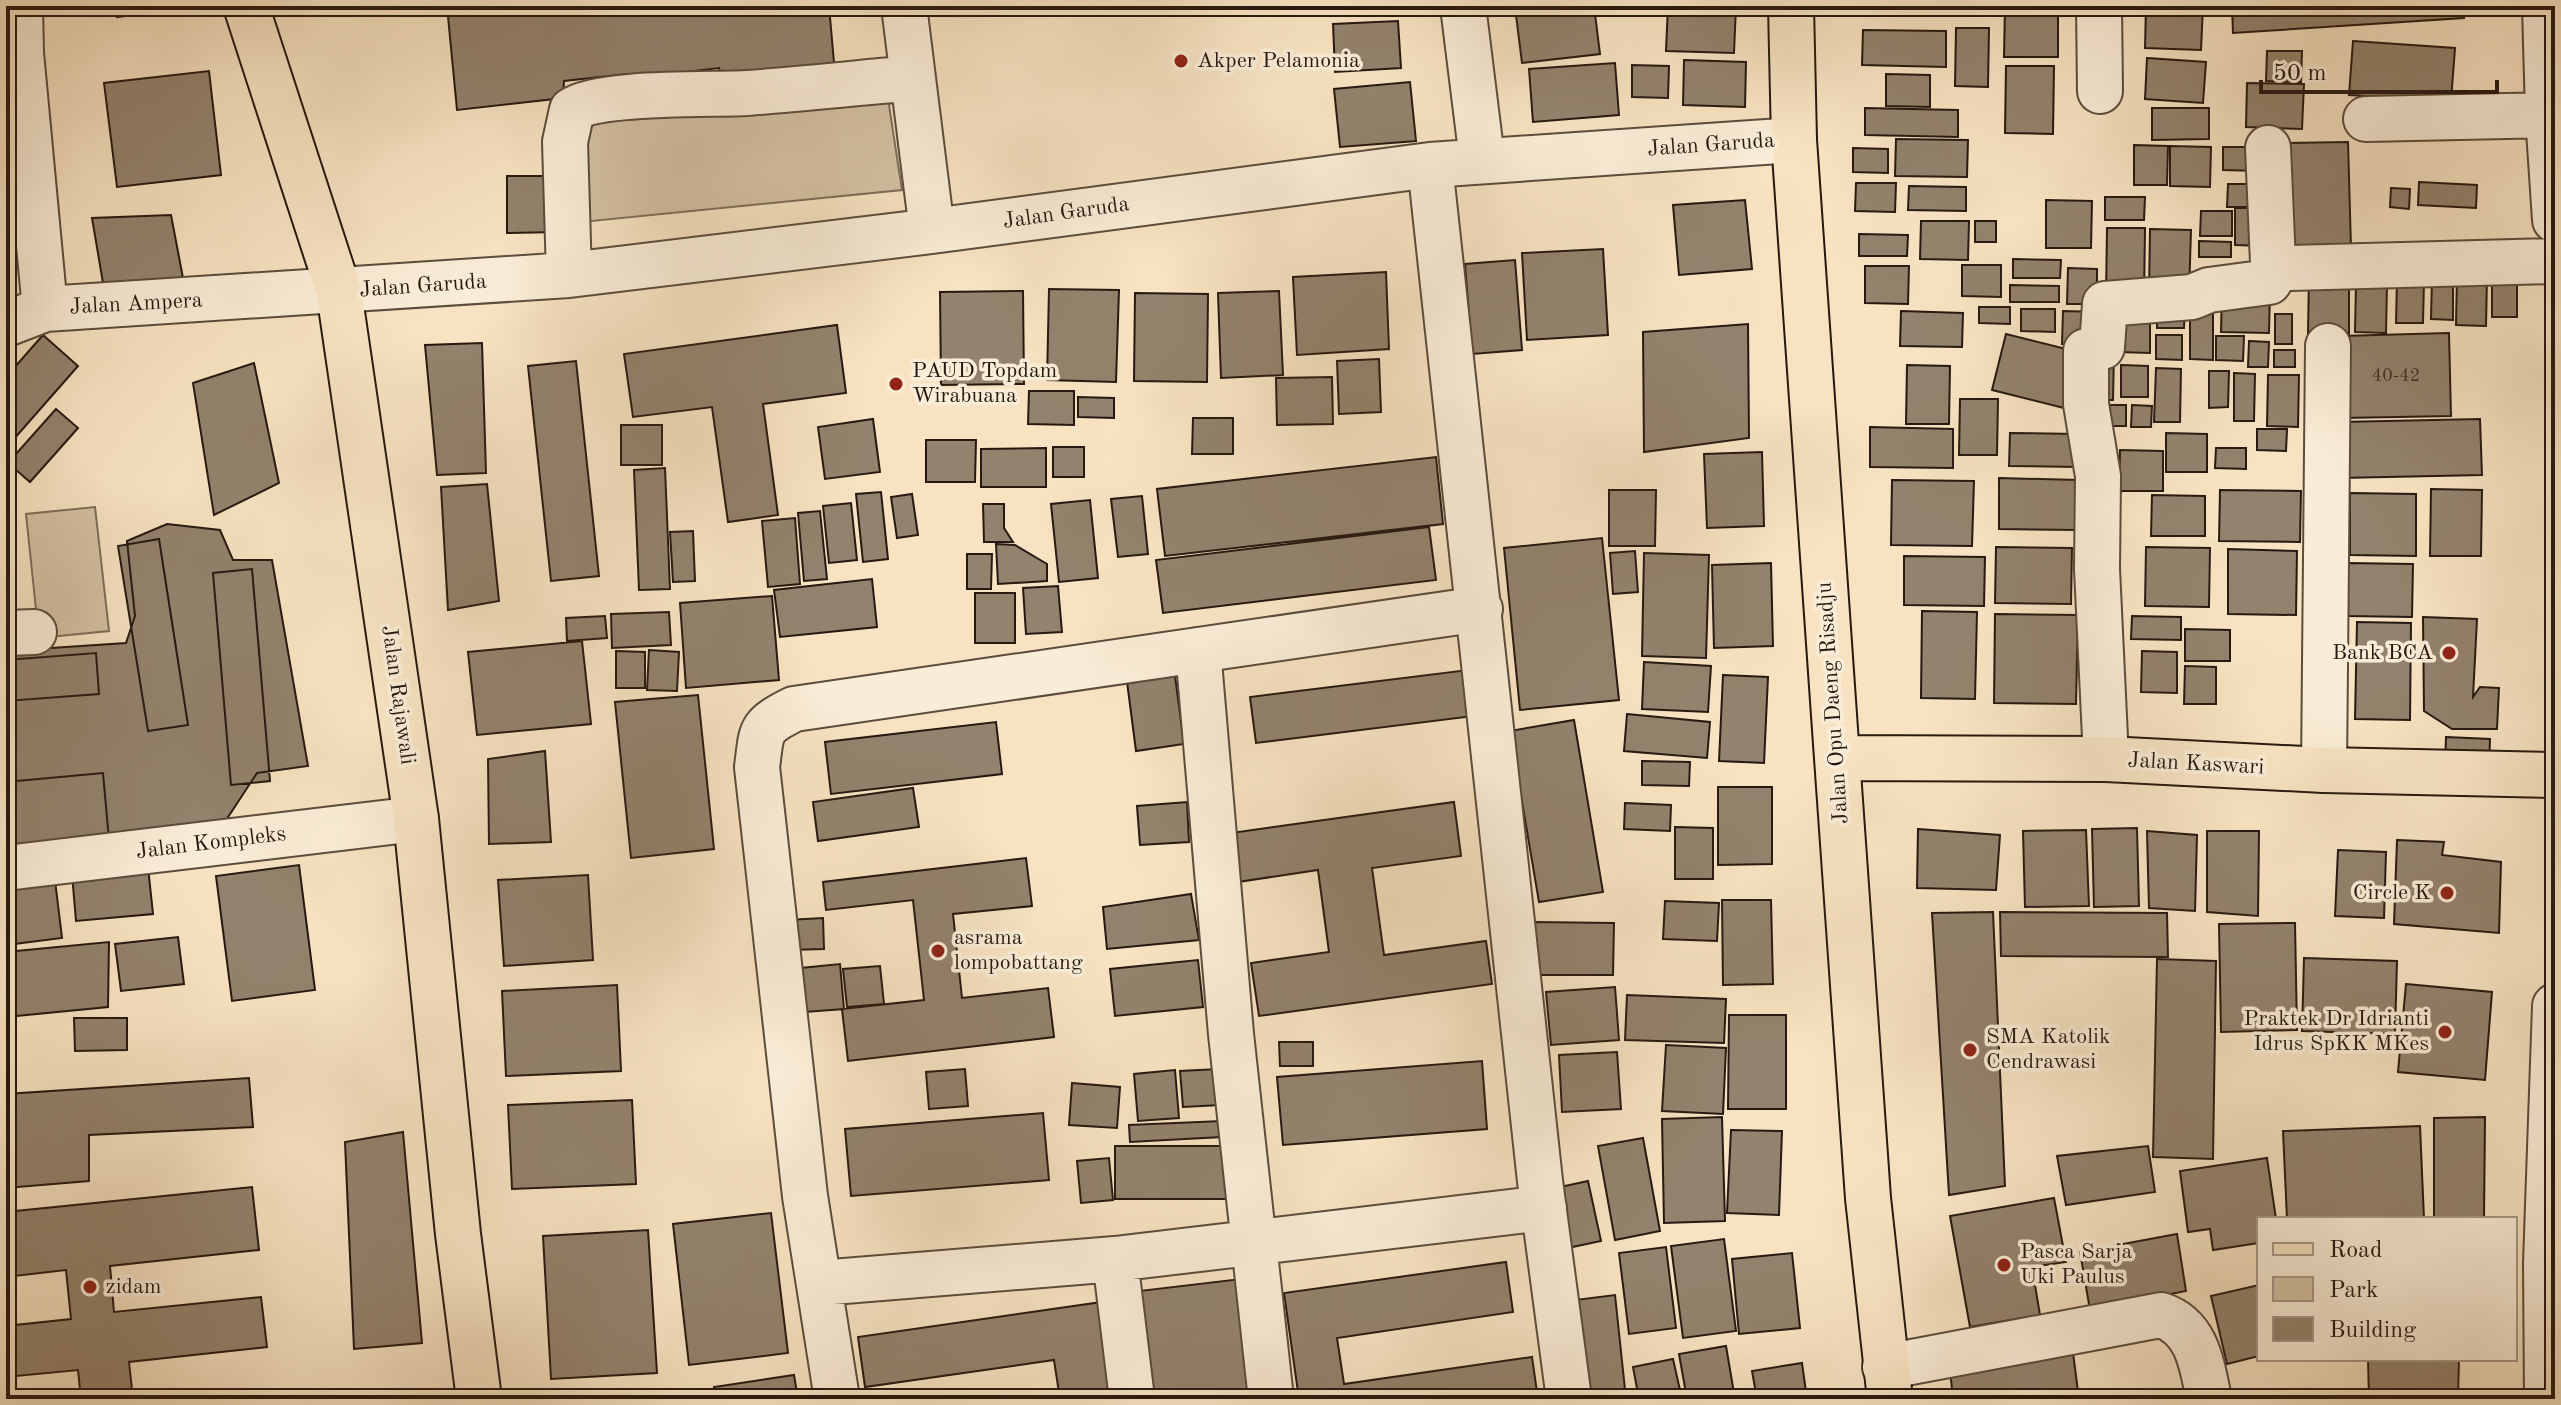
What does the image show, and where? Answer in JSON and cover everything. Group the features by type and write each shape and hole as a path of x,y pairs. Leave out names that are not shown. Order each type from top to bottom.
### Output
{"main road":[{"name":"Jalan Rajawali","path":"246,6 339,292 416,819 458,1234 479,1399"},
{"name":"Jalan Opu Daeng Risadju","path":"1791,6 1794,140 1837,758 1868,1198 1887,1383"},
{"name":"Jalan Kaswari","path":"1837,758 2106,759 2324,770 2555,775"}],"street":[{"name":"Jalan Ampera","path":"20,6 26,317 339,292"},
{"path":"904,6 932,231"},
{"path":"1463,6 1482,159"},
{"path":"2099,6 2100,91"},
{"path":"2545,6 2555,220"},
{"path":"569,275 565,142 572,110 580,104 626,98 747,93 913,78"},
{"path":"2366,119 2548,115"},
{"name":"Jalan Garuda","path":"339,292 569,275 1482,159 1794,140"},
{"path":"2268,148 2273,263 2290,268 2555,261"},
{"path":"1430,165 1544,1208 1569,1399"},
{"path":"2106,759 2097,569 2098,476 2086,404 2086,351 2102,347 2105,304 2192,297 2209,290 2269,282 2280,265"},
{"path":"2324,770 2328,346"},
{"path":"837,1399 805,1196 757,767 761,731 773,720 794,709 1480,609"},
{"path":"1198,650 1231,1034 1271,1399"},
{"name":"Jalan Kompleks","path":"6,868 416,819"},
{"path":"2547,1399 2546,1263 2555,1006"},
{"path":"820,1283 1115,1259 1544,1208"},
{"path":"1115,1259 1132,1399"},
{"path":"1887,1383 2161,1315 2175,1320 2191,1338 2198,1352 2209,1399"}],"green space":[{"path":"887,92 902,190 582,222 582,114"},
{"path":"95,507 109,631 39,638 26,514"}],"building":[{"path":"116,6 170,6 170,10 117,17"},
{"path":"447,6 829,6 835,74 723,85 719,68 661,75 631,91 627,74 564,81 563,98 457,110"},
{"path":"1317,6 1389,6 1389,13 1318,16"},
{"path":"1594,6 1600,54 1522,63 1515,7"},
{"path":"1668,6 1736,6 1734,53 1666,51"},
{"path":"1928,6 1962,6 1961,13 1927,13"},
{"path":"2005,6 2058,6 2058,57 2004,57"},
{"path":"2146,6 2203,6 2201,50 2145,48"},
{"path":"2232,6 2463,6 2464,18 2233,33"},
{"path":"1398,21 1401,68 1335,72 1333,24"},
{"path":"1956,28 1989,28 1988,87 1955,86"},
{"path":"1863,30 1946,31 1946,67 1862,65"},
{"path":"2353,41 2455,48 2451,101 2349,95"},
{"path":"2267,51 2302,51 2301,82 2266,81"},
{"path":"2147,58 2206,62 2203,103 2145,99"},
{"path":"1684,60 1746,62 1745,107 1683,105"},
{"path":"1615,63 1619,115 1533,122 1529,69"},
{"path":"1632,65 1669,66 1668,98 1632,97"},
{"path":"2006,66 2054,66 2053,134 2005,133"},
{"path":"209,71 221,175 117,187 104,83"},
{"path":"1886,74 1930,75 1930,107 1886,106"},
{"path":"1410,82 1416,141 1340,147 1334,89"},
{"path":"2247,83 2304,84 2302,129 2246,127"},
{"path":"1865,108 1958,110 1958,137 1865,135"},
{"path":"2152,108 2209,108 2209,139 2152,140"},
{"path":"1896,139 1968,140 1967,177 1895,176"},
{"path":"2348,142 2351,248 2284,249 2282,143"},
{"path":"2134,145 2168,146 2167,185 2134,185"},
{"path":"2170,146 2211,147 2210,187 2170,186"},
{"path":"2223,147 2260,147 2260,171 2223,170"},
{"path":"1853,148 1888,149 1888,173 1853,172"},
{"path":"507,176 559,176 559,232 507,233"},
{"path":"2419,182 2477,185 2476,208 2418,205"},
{"path":"1856,183 1896,183 1895,212 1855,211"},
{"path":"2228,184 2257,184 2257,207 2227,207"},
{"path":"1909,186 1966,187 1966,211 1908,210"},
{"path":"2391,188 2410,189 2409,209 2390,207"},
{"path":"2105,197 2145,197 2144,220 2105,220"},
{"path":"1745,200 1752,269 1679,275 1673,205"},
{"path":"2046,200 2092,201 2091,248 2046,248"},
{"path":"2235,208 2264,208 2264,246 2235,245"},
{"path":"2201,211 2232,211 2232,236 2200,236"},
{"path":"171,215 183,278 103,283 92,218"},
{"path":"1921,221 1969,221 1968,260 1920,259"},
{"path":"1975,221 1996,221 1996,242 1975,242"},
{"path":"2107,228 2145,228 2144,299 2106,298"},
{"path":"2150,229 2191,230 2189,295 2149,294"},
{"path":"1859,234 1908,235 1907,256 1859,256"},
{"path":"2199,241 2231,242 2231,257 2199,257"},
{"path":"6,243 9,243 11,296 6,296"},
{"path":"1603,249 1608,335 1527,340 1522,253"},
{"path":"2013,259 2061,260 2060,278 2013,278"},
{"path":"1515,260 1522,350 1472,354 1465,264"},
{"path":"1962,265 2001,265 2001,297 1962,296"},
{"path":"1865,266 1909,266 1908,304 1865,303"},
{"path":"2068,268 2097,269 2097,304 2067,304"},
{"path":"1386,272 1389,349 1297,355 1293,277"},
{"path":"2457,276 2487,277 2486,326 2456,325"},
{"path":"2492,276 2517,276 2517,317 2492,317"},
{"path":"2309,277 2349,278 2349,334 2308,334"},
{"path":"2432,277 2453,278 2453,320 2431,319"},
{"path":"2397,280 2424,281 2423,323 2396,323"},
{"path":"2356,283 2387,284 2386,333 2355,332"},
{"path":"2010,285 2059,286 2059,302 2010,302"},
{"path":"1049,289 1119,290 1116,382 1047,380"},
{"path":"1023,291 1024,384 941,385 940,292"},
{"path":"1279,291 1283,375 1221,378 1218,293"},
{"path":"2222,291 2270,292 2269,333 2221,332"},
{"path":"1135,293 1208,294 1207,382 1134,381"},
{"path":"2190,300 2213,301 2213,360 2190,359"},
{"path":"2157,304 2185,304 2184,328 2157,328"},
{"path":"2118,306 2150,307 2150,353 2118,352"},
{"path":"1979,307 2010,307 2010,324 1979,323"},
{"path":"2021,309 2055,309 2055,332 2021,331"},
{"path":"1901,311 1963,313 1962,347 1900,346"},
{"path":"2063,311 2099,312 2099,344 2062,344"},
{"path":"2275,314 2292,314 2292,344 2275,344"},
{"path":"1748,324 1749,438 1644,452 1643,332"},
{"path":"837,325 846,393 763,404 778,515 728,522 712,407 633,417 624,354"},
{"path":"2449,333 2451,416 2343,418 2341,336"},
{"path":"2006,334 2078,352 2064,408 1992,390"},
{"path":"43,335 78,366 6,448 6,377"},
{"path":"2156,335 2182,335 2182,360 2156,359"},
{"path":"2216,336 2244,336 2243,361 2216,360"},
{"path":"2249,341 2269,342 2268,367 2248,367"},
{"path":"482,343 486,473 437,475 425,345"},
{"path":"2274,350 2295,350 2295,367 2274,367"},
{"path":"2097,352 2114,352 2113,400 2096,400"},
{"path":"1379,359 1381,412 1339,414 1337,361"},
{"path":"576,361 599,576 551,581 528,366"},
{"path":"254,363 279,483 214,515 193,383"},
{"path":"1907,365 1950,366 1949,424 1906,424"},
{"path":"2121,365 2148,366 2148,397 2121,397"},
{"path":"2156,368 2181,369 2180,422 2154,422"},
{"path":"2209,371 2229,371 2228,407 2209,408"},
{"path":"2234,373 2255,374 2254,421 2234,421"},
{"path":"2268,375 2299,375 2298,427 2267,426"},
{"path":"1332,377 1333,424 1277,425 1276,378"},
{"path":"1029,391 1074,391 1074,425 1028,424"},
{"path":"1078,397 1114,398 1114,418 1078,417"},
{"path":"1960,399 1998,399 1997,455 1959,455"},
{"path":"2106,405 2126,405 2126,426 2106,426"},
{"path":"2132,405 2152,406 2151,427 2131,427"},
{"path":"56,409 78,428 30,482 8,463"},
{"path":"1193,418 1233,418 1233,454 1192,454"},
{"path":"873,419 880,472 825,479 818,427"},
{"path":"2480,419 2482,475 2340,478 2339,422"},
{"path":"621,425 662,425 662,465 621,465"},
{"path":"1870,427 1953,429 1953,468 1870,467"},
{"path":"2257,429 2287,429 2286,451 2257,450"},
{"path":"2010,433 2078,434 2077,467 2009,466"},
{"path":"2166,433 2207,434 2207,472 2166,472"},
{"path":"926,440 976,440 975,482 926,482"},
{"path":"1053,447 1084,447 1084,477 1053,477"},
{"path":"1046,448 1046,487 981,487 981,449"},
{"path":"2216,448 2246,448 2246,469 2215,468"},
{"path":"2120,450 2163,451 2163,491 2119,491"},
{"path":"1762,452 1764,526 1707,528 1704,454"},
{"path":"1436,457 1443,524 1165,556 1157,489"},
{"path":"665,468 670,589 639,590 634,470"},
{"path":"1999,478 2078,480 2077,530 1999,529"},
{"path":"1892,480 1974,481 1972,546 1891,545"},
{"path":"487,484 499,601 448,610 441,487"},
{"path":"2431,489 2482,490 2481,556 2430,556"},
{"path":"1609,490 1656,490 1655,546 1609,546"},
{"path":"2220,490 2301,491 2300,542 2219,541"},
{"path":"881,492 888,559 863,562 856,494"},
{"path":"2350,493 2416,494 2416,556 2350,555"},
{"path":"912,494 918,535 897,538 891,497"},
{"path":"2152,495 2205,496 2205,536 2151,536"},
{"path":"1142,496 1148,554 1118,557 1111,499"},
{"path":"1090,500 1098,578 1059,582 1051,504"},
{"path":"851,503 857,560 829,563 823,506"},
{"path":"983,504 1004,504 1004,528 1013,542 984,542"},
{"path":"820,511 827,579 804,581 798,513"},
{"path":"795,518 800,584 768,587 762,521"},
{"path":"167,524 220,530 233,560 272,560 308,766 257,773 213,840 6,861 6,651 126,643 135,616 127,541"},
{"path":"1429,527 1436,580 1163,613 1156,560"},
{"path":"693,531 695,581 673,582 670,532"},
{"path":"1602,538 1619,700 1520,710 1504,548"},
{"path":"159,539 188,725 148,731 118,546"},
{"path":"996,544 1015,545 1047,564 1047,581 998,584"},
{"path":"1996,547 2072,548 2071,604 1995,603"},
{"path":"2146,547 2210,548 2209,607 2145,606"},
{"path":"2228,549 2297,551 2296,615 2228,614"},
{"path":"1635,551 1638,592 1613,594 1610,553"},
{"path":"1644,553 1709,555 1706,658 1642,656"},
{"path":"967,554 992,554 991,589 967,589"},
{"path":"1904,556 1985,557 1984,606 1904,605"},
{"path":"1771,563 1773,646 1714,648 1712,565"},
{"path":"2347,563 2413,564 2412,617 2346,616"},
{"path":"252,569 270,781 231,785 213,573"},
{"path":"872,579 877,627 780,637 774,590"},
{"path":"1058,586 1062,632 1026,634 1023,588"},
{"path":"975,593 1015,593 1015,643 975,643"},
{"path":"772,596 779,680 686,688 680,603"},
{"path":"1922,611 1977,612 1975,699 1921,698"},
{"path":"669,612 671,645 612,648 611,614"},
{"path":"1995,614 2078,615 2076,704 1994,703"},
{"path":"605,616 607,638 567,641 566,618"},
{"path":"2132,616 2181,617 2181,640 2131,639"},
{"name":"Bank BCA","path":"2423,617 2477,619 2473,697 2480,687 2499,688 2497,729 2452,729 2424,711"},
{"path":"2357,622 2411,623 2410,720 2355,719"},
{"path":"2185,629 2230,630 2230,661 2185,661"},
{"path":"582,641 591,724 477,735 468,652"},
{"path":"649,650 679,652 677,691 647,690"},
{"path":"616,651 645,652 645,688 616,688"},
{"path":"2142,651 2177,652 2177,693 2141,692"},
{"path":"96,653 99,694 6,701 6,660"},
{"path":"1644,662 1711,666 1708,712 1642,709"},
{"path":"2185,666 2216,667 2216,704 2184,704"},
{"path":"1174,668 1184,744 1136,751 1126,674"},
{"path":"1468,670 1474,716 1256,743 1250,697"},
{"path":"1723,675 1768,677 1764,763 1719,761"},
{"path":"698,695 714,849 631,858 615,702"},
{"path":"1627,714 1710,722 1707,758 1624,751"},
{"path":"1574,720 1603,892 1539,902 1510,731"},
{"path":"996,722 1002,774 831,794 825,742"},
{"path":"2446,737 2490,739 2489,767 2445,765"},
{"path":"545,751 551,842 489,844 488,759"},
{"path":"1642,761 1690,762 1689,786 1642,785"},
{"path":"103,773 109,840 6,850 6,782"},
{"path":"1718,787 1772,787 1772,864 1718,865"},
{"path":"913,788 919,827 818,841 813,802"},
{"path":"1187,802 1189,842 1140,845 1137,806"},
{"path":"1454,802 1461,856 1372,868 1384,955 1486,941 1492,984 1259,1016 1251,963 1329,952 1318,870 1231,883 1224,834"},
{"path":"1625,803 1671,805 1670,831 1624,829"},
{"path":"1675,827 1713,828 1713,879 1675,879"},
{"path":"2137,828 2139,906 2094,907 2092,829"},
{"path":"1918,829 2000,835 1996,890 1917,888"},
{"path":"2086,830 2089,906 2025,907 2023,831"},
{"path":"2147,831 2197,835 2195,911 2149,908"},
{"path":"2207,831 2259,831 2258,916 2207,912"},
{"name":"Circle K","path":"2397,840 2444,842 2442,855 2501,862 2499,933 2394,924"},
{"path":"2338,850 2386,852 2384,918 2335,916"},
{"name":"asrama lompobattang","path":"1026,858 1032,906 953,914 962,998 1048,988 1054,1037 848,1061 842,1009 924,1000 913,900 826,910 823,882"},
{"path":"299,865 315,990 232,1001 216,876"},
{"path":"148,867 153,914 76,921 72,874"},
{"path":"54,872 62,938 6,945 6,878"},
{"path":"588,875 593,960 504,966 498,880"},
{"path":"1191,894 1199,940 1107,949 1103,907"},
{"path":"1722,900 1771,900 1773,984 1723,985"},
{"path":"1665,901 1719,903 1717,941 1663,939"},
{"name":"SMA Katolik Cendrawasi","path":"1993,912 2005,1186 1949,1195 1932,913"},
{"path":"2000,912 2167,913 2168,957 2001,956"},
{"path":"823,918 824,949 789,950 787,920"},
{"path":"1534,922 1614,923 1613,975 1534,975"},
{"path":"2295,923 2297,1030 2221,1032 2219,924"},
{"path":"178,937 184,984 121,991 115,944"},
{"path":"109,942 108,1007 6,1017 6,952"},
{"path":"2304,958 2397,961 2395,1034 2302,1031"},
{"path":"2157,959 2216,961 2213,1159 2153,1157"},
{"path":"1198,960 1203,1007 1115,1016 1110,969"},
{"path":"840,964 844,1009 805,1012 801,968"},
{"path":"880,966 884,1004 847,1007 843,969"},
{"name":"Praktek Dr Idrianti Idrus SpKK MKes","path":"2406,984 2492,992 2485,1080 2398,1072"},
{"path":"617,985 621,1071 506,1076 502,991"},
{"path":"1615,987 1619,1040 1551,1045 1546,992"},
{"path":"1627,995 1726,999 1724,1043 1625,1040"},
{"path":"1729,1015 1786,1015 1786,1109 1728,1109"},
{"path":"74,1018 127,1018 127,1050 75,1051"},
{"path":"1279,1042 1313,1042 1313,1066 1280,1066"},
{"path":"1666,1045 1726,1048 1723,1114 1662,1111"},
{"path":"1617,1052 1621,1109 1562,1112 1559,1055"},
{"path":"1482,1061 1487,1129 1283,1145 1277,1077"},
{"path":"965,1069 968,1106 929,1109 926,1072"},
{"path":"1218,1069 1220,1105 1183,1107 1180,1071"},
{"path":"1175,1070 1179,1118 1138,1121 1134,1074"},
{"path":"249,1078 253,1127 89,1135 89,1181 6,1188 6,1094"},
{"path":"1072,1083 1120,1087 1117,1128 1069,1125"},
{"path":"632,1100 636,1184 512,1189 508,1105"},
{"path":"1043,1113 1049,1180 851,1196 845,1129"},
{"path":"1722,1117 1725,1221 1664,1223 1662,1119"},
{"path":"2485,1117 2484,1217 2434,1217 2434,1118"},
{"path":"1222,1121 1222,1137 1130,1142 1129,1125"},
{"path":"2420,1126 2424,1217 2287,1217 2283,1131"},
{"path":"1731,1130 1782,1131 1779,1215 1727,1213"},
{"path":"403,1132 422,1343 354,1349 345,1142"},
{"path":"1643,1138 1660,1231 1615,1240 1598,1146"},
{"path":"1115,1146 1235,1146 1235,1199 1115,1199"},
{"path":"2148,1146 2155,1192 2066,1205 2057,1156"},
{"path":"1109,1158 1113,1200 1081,1203 1077,1161"},
{"path":"2267,1158 2276,1217 2257,1217 2257,1243 2213,1250 2210,1229 2188,1232 2180,1171"},
{"path":"1588,1181 1601,1241 1563,1249 1551,1189"},
{"name":"zidam","path":"252,1187 259,1250 110,1266 114,1312 261,1297 267,1347 129,1362 133,1399 81,1399 78,1370 6,1377 6,1326 71,1319 66,1270 6,1277 6,1212"},
{"name":"Pasca Sarja Uki Paulus","path":"2054,1198 2066,1262 2032,1267 2040,1315 1970,1327 1950,1216"},
{"path":"771,1213 788,1353 689,1365 673,1224"},
{"path":"648,1230 657,1373 551,1379 543,1236"},
{"path":"2177,1234 2186,1291 2090,1310 2080,1252"},
{"path":"1724,1239 1736,1331 1683,1338 1671,1246"},
{"path":"1666,1247 1676,1328 1629,1334 1619,1253"},
{"path":"1792,1253 1800,1328 1739,1334 1732,1259"},
{"path":"1506,1262 1513,1312 1337,1338 1344,1384 1532,1357 1538,1399 1299,1399 1284,1293"},
{"path":"1241,1279 1258,1399 1154,1399 1139,1291"},
{"path":"2257,1285 2257,1356 2227,1364 2211,1296"},
{"path":"1615,1295 1626,1399 1586,1399 1575,1300"},
{"path":"1102,1302 1116,1399 1060,1399 1054,1360 865,1387 858,1337"},
{"path":"2072,1345 2079,1399 1953,1399 1949,1360"},
{"path":"1726,1346 1735,1399 1687,1399 1679,1354"},
{"path":"1673,1359 1682,1399 1639,1399 1633,1367"},
{"path":"2368,1361 2459,1361 2458,1399 2369,1399"},
{"path":"1802,1363 1807,1399 1757,1399 1752,1371"},
{"path":"794,1375 798,1399 716,1399 714,1387"},
{"path":"280,1389 281,1399 183,1399"}],"place":[{"name":"Akper Pelamonia","path":"1181,61"},
{"name":"PAUD Topdam Wirabuana","path":"896,384"},
{"name":"Bank BCA","path":"2449,653"},
{"name":"Circle K","path":"2447,893"},
{"name":"asrama lompobattang","path":"938,951"},
{"name":"Praktek Dr Idrianti Idrus SpKK MKes","path":"2445,1032"},
{"name":"SMA Katolik Cendrawasi","path":"1970,1050"},
{"name":"Pasca Sarja Uki Paulus","path":"2004,1265"},
{"name":"zidam","path":"90,1287"}]}
